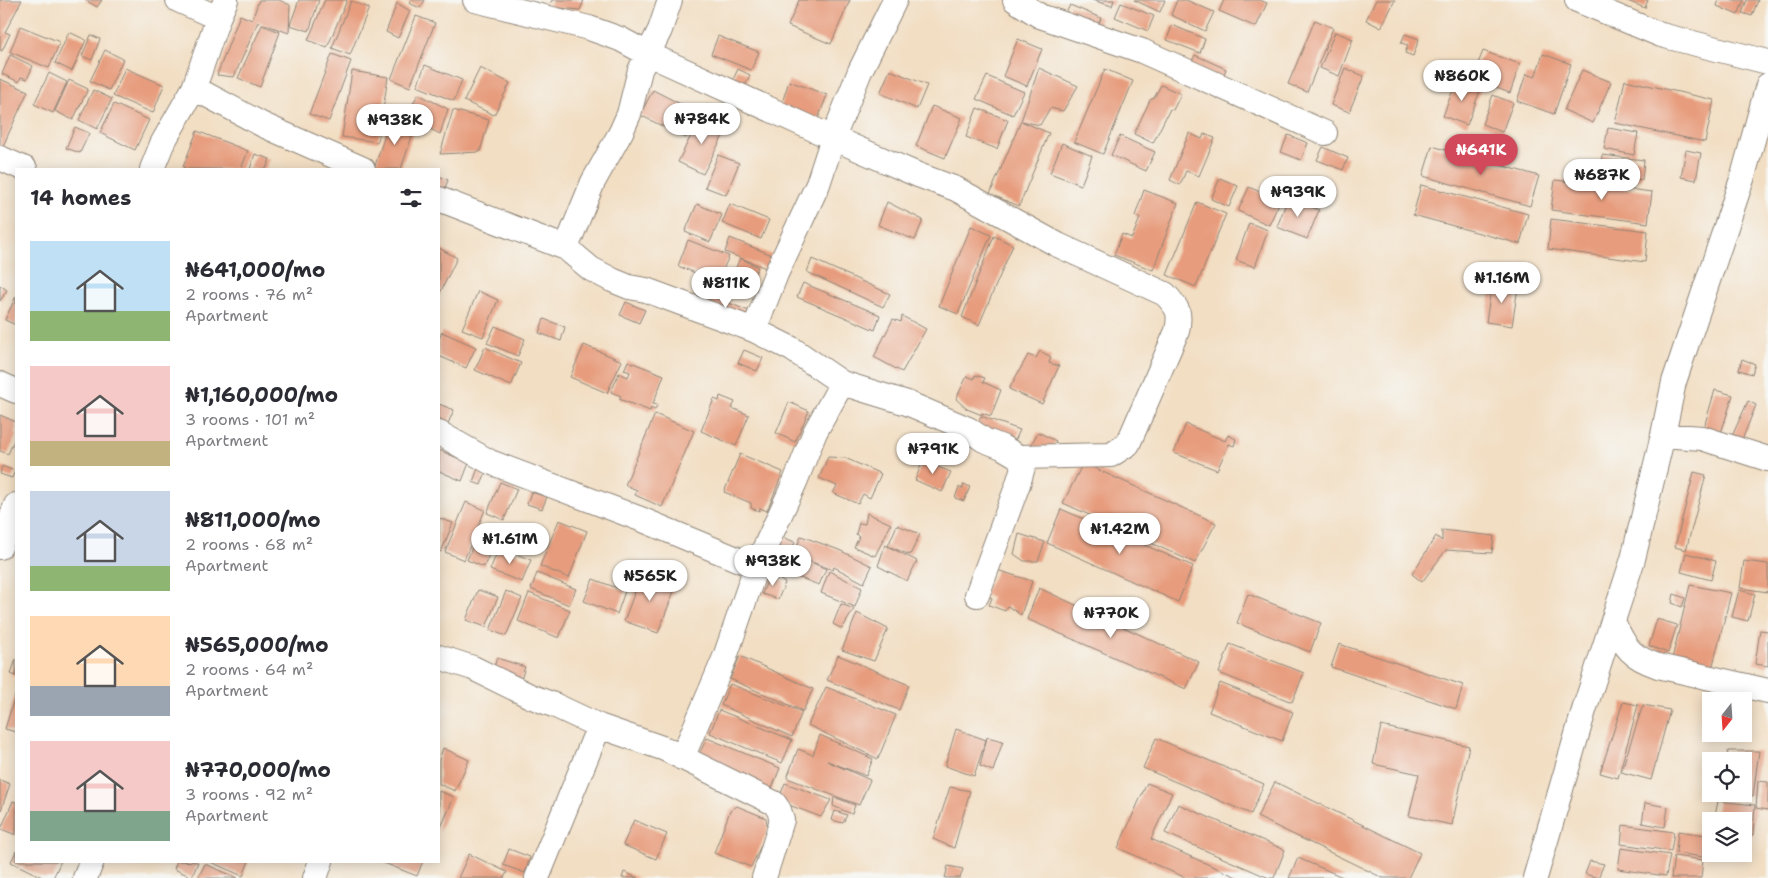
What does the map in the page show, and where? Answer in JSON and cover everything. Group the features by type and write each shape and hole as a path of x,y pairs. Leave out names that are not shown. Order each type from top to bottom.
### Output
{"street":[{"path":"152,168 162,144 194,88 222,9 178,0"},
{"path":"440,199 566,248 591,269 612,280 629,287 646,290 754,330 792,350 842,383 907,403 968,429 984,440 1002,447 1019,457 1111,455 1128,444 1177,331 1180,316 1175,305 1165,294 1058,245 956,189 918,175 833,138 648,54 620,39 589,28 475,0"},
{"path":"566,248 593,182 629,114 640,70 660,30 670,0"},
{"path":"754,330 776,274 818,184 833,138 860,71 895,0"},
{"path":"1015,0 1040,16 1142,51 1325,133"},
{"path":"1577,0 1661,35 1768,62"},
{"path":"1535,878 1585,707 1633,559 1674,382 1743,176 1768,85"},
{"path":"194,88 262,125 361,168"},
{"path":"0,158 23,168"},
{"path":"682,758 725,658 756,567 795,482 815,432 842,383"},
{"path":"0,384 15,390"},
{"path":"440,434 490,462 643,520 756,567"},
{"path":"1663,435 1702,438 1768,460"},
{"path":"976,595 1018,484 1022,467 1019,457"},
{"path":"0,547 15,509"},
{"path":"1613,622 1625,646 1640,660 1658,666 1768,691"},
{"path":"440,657 473,668 598,726 665,749 774,803 779,810 782,820 764,878"},
{"path":"537,878 598,726"},
{"path":"85,878 91,863"},
{"path":"315,878 320,863"}],"building":[{"path":"0,0 22,0 5,32 10,34 2,51 0,50"},
{"path":"85,0 102,0 97,7"},
{"path":"259,0 279,0 290,5 289,33 258,22 234,77 217,75 240,15 252,20"},
{"path":"299,0 319,0 309,31 290,25"},
{"path":"325,0 347,0 327,48 308,40"},
{"path":"411,0 425,0 420,8 409,3"},
{"path":"552,0 584,0 580,10 549,7"},
{"path":"799,0 850,0 831,44 788,26"},
{"path":"1092,0 1114,0 1112,6"},
{"path":"1134,0 1165,0 1160,12"},
{"path":"1177,0 1186,0 1214,12 1205,31 1171,15"},
{"path":"1224,0 1260,0 1267,3 1256,27 1219,11"},
{"path":"1376,0 1395,0 1381,28 1366,20"},
{"path":"1625,0 1648,0 1645,8"},
{"path":"1719,0 1744,0 1738,15 1717,6"},
{"path":"1747,0 1758,0 1752,16 1742,13"},
{"path":"351,1 369,8 350,55 332,48"},
{"path":"397,3 410,11 398,38 386,32"},
{"path":"1121,3 1154,16 1148,31 1115,17"},
{"path":"1070,5 1101,18 1097,28 1065,15"},
{"path":"416,16 435,23 410,87 391,79"},
{"path":"1315,20 1333,28 1307,92 1288,84"},
{"path":"262,25 280,32 260,87 238,78"},
{"path":"1172,25 1205,39 1200,53 1167,40"},
{"path":"20,26 60,42 49,68 10,52"},
{"path":"69,32 86,40 72,71 55,63"},
{"path":"1335,32 1353,39 1339,76 1320,68"},
{"path":"1405,34 1419,39 1413,56 1405,53 1408,45 1401,43"},
{"path":"91,35 100,39 92,60 82,56"},
{"path":"718,36 759,52 751,70 711,54"},
{"path":"1018,39 1042,49 1027,86 1003,76"},
{"path":"105,50 123,59 109,90 90,81"},
{"path":"1483,51 1520,64 1510,93 1472,79"},
{"path":"332,54 351,61 329,121 309,114"},
{"path":"1543,54 1571,64 1554,114 1517,101 1526,74 1535,77"},
{"path":"10,55 33,66 27,79 21,77 19,82 2,74"},
{"path":"1195,55 1226,69 1222,79 1190,65"},
{"path":"425,65 462,80 454,101 417,86"},
{"path":"125,68 164,85 153,113 113,96"},
{"path":"480,68 510,83 494,115 464,101"},
{"path":"1039,68 1078,86 1063,111 1050,108 1040,125 1021,121"},
{"path":"1345,68 1364,76 1349,112 1331,105"},
{"path":"738,69 750,75 742,93 729,88"},
{"path":"1105,69 1133,81 1103,154 1074,142"},
{"path":"890,70 927,85 917,109 880,93"},
{"path":"1582,70 1611,82 1593,123 1564,110"},
{"path":"352,71 388,77 378,142 342,137"},
{"path":"49,73 67,82 53,113 34,104"},
{"path":"987,76 1024,92 1013,115 976,99"},
{"path":"0,79 28,91 3,146 0,145"},
{"path":"1457,79 1481,88 1467,125 1443,116"},
{"path":"69,80 88,89 73,120 55,111"},
{"path":"1625,80 1714,100 1705,142 1615,123"},
{"path":"789,81 827,95 818,119 781,106"},
{"path":"1161,85 1181,94 1173,110 1170,109 1153,143 1134,134 1150,100 1154,98"},
{"path":"93,90 112,99 97,129 79,120"},
{"path":"653,90 698,113 686,138 640,115"},
{"path":"418,94 448,109 440,134 406,117"},
{"path":"1493,95 1513,103 1502,132 1482,124"},
{"path":"114,104 149,120 135,150 100,133"},
{"path":"932,106 962,118 945,158 916,146"},
{"path":"977,108 1008,120 997,149 966,137"},
{"path":"453,110 489,120 480,152 440,154"},
{"path":"701,115 727,128 703,174 678,162"},
{"path":"390,119 415,127 401,168 374,168"},
{"path":"1021,121 1049,133 1019,206 990,194"},
{"path":"75,127 89,133 80,153 66,148"},
{"path":"1608,128 1638,133 1634,155 1604,149"},
{"path":"197,131 248,151 241,168 183,167"},
{"path":"1189,133 1202,139 1204,134 1215,138 1199,176 1186,171 1180,185 1170,180"},
{"path":"1288,135 1308,143 1301,160 1281,152"},
{"path":"1120,136 1155,152 1146,171 1111,155"},
{"path":"1062,143 1092,156 1081,185 1050,173"},
{"path":"1432,146 1539,176 1530,206 1423,176"},
{"path":"1323,147 1348,158 1343,170 1317,160"},
{"path":"1686,150 1701,153 1696,180 1681,177"},
{"path":"255,154 270,159 266,168 250,168"},
{"path":"718,155 739,163 726,195 705,187"},
{"path":"1602,155 1644,160 1642,180 1600,175"},
{"path":"440,176 448,180 442,196 440,195"},
{"path":"1220,178 1238,186 1229,207 1211,199"},
{"path":"1555,180 1652,192 1648,223 1551,210"},
{"path":"1421,185 1528,214 1520,244 1413,215"},
{"path":"1249,187 1280,201 1269,225 1238,211"},
{"path":"1144,190 1178,203 1153,270 1114,255 1122,234 1132,238 1140,218 1135,216"},
{"path":"1288,198 1319,210 1307,239 1277,227"},
{"path":"887,202 923,220 915,240 878,225"},
{"path":"1197,202 1226,214 1196,287 1167,275"},
{"path":"697,204 722,215 710,242 685,232"},
{"path":"730,204 769,220 761,239 722,223"},
{"path":"1551,219 1648,231 1645,262 1548,249"},
{"path":"1249,223 1268,230 1255,267 1236,260"},
{"path":"971,226 991,235 958,314 939,306"},
{"path":"994,236 1013,245 979,325 962,317"},
{"path":"730,238 772,255 766,268 725,252"},
{"path":"688,240 729,256 718,282 678,266"},
{"path":"440,249 457,258 440,293"},
{"path":"740,258 758,267 746,294 728,286"},
{"path":"812,259 890,294 883,307 807,272"},
{"path":"803,283 880,315 875,330 797,297"},
{"path":"1492,283 1518,287 1512,326 1486,322"},
{"path":"0,285 7,290 0,301"},
{"path":"478,291 498,300 483,337 462,329"},
{"path":"711,296 749,311 745,320 705,309"},
{"path":"15,298 15,325 5,320"},
{"path":"626,302 645,310 639,323 620,315"},
{"path":"902,316 926,329 902,372 874,357 893,319 901,322"},
{"path":"544,319 565,327 561,341 539,333"},
{"path":"495,326 525,339 518,356 487,343"},
{"path":"442,332 476,347 466,368 440,356 440,337"},
{"path":"584,345 622,361 607,393 570,377"},
{"path":"485,347 521,363 511,386 475,370"},
{"path":"744,350 763,358 757,371 738,363"},
{"path":"1040,351 1051,357 1049,363 1059,366 1042,404 1009,389 1028,355 1036,358"},
{"path":"1742,359 1755,364 1752,374 1739,370"},
{"path":"628,361 664,375 653,404 657,405 655,410 651,408 650,411 619,399 621,396 611,392 619,373 628,377 630,372 624,370"},
{"path":"975,375 985,378 983,382 1001,390 991,416 982,413 982,415 967,409 956,399 967,376 974,379"},
{"path":"1715,390 1733,395 1721,433 1704,427"},
{"path":"720,396 735,402 732,408 749,415 736,446 701,431 714,399 719,401"},
{"path":"1748,401 1756,405 1742,440 1732,436"},
{"path":"789,402 809,411 795,442 776,433"},
{"path":"440,404 454,410 446,428 440,425"},
{"path":"655,414 694,431 662,507 635,495 637,490 625,485"},
{"path":"0,415 15,422 15,438 8,454 0,451"},
{"path":"981,416 1020,430 1013,445 975,428"},
{"path":"1186,424 1225,441 1228,435 1236,439 1234,446 1229,444 1217,470 1174,453"},
{"path":"1038,432 1056,441 1052,447 1030,447"},
{"path":"440,450 469,463 462,481 440,471"},
{"path":"740,454 783,472 767,511 760,508 759,511 751,508 751,503 724,492"},
{"path":"828,457 845,458 881,474 870,498 863,494 858,504 833,493 837,486 819,478"},
{"path":"924,458 937,464 935,466 951,472 942,492 915,480"},
{"path":"1083,463 1216,523 1195,563 1063,503"},
{"path":"2,466 15,471 12,478 0,474"},
{"path":"478,468 486,471 481,485 473,482"},
{"path":"1694,472 1706,475 1686,550 1675,547"},
{"path":"500,482 517,489 504,520 487,513"},
{"path":"964,484 970,487 964,501 955,498 959,487 962,489"},
{"path":"531,492 547,497 542,509 527,504"},
{"path":"466,502 485,510 464,560 445,552"},
{"path":"1061,509 1193,566 1178,602 1047,543"},
{"path":"867,513 891,524 875,556 854,547 859,537 856,534 859,523 865,524"},
{"path":"440,518 453,523 440,552"},
{"path":"559,520 587,531 569,578 540,566"},
{"path":"897,525 920,534 910,555 888,546"},
{"path":"480,528 497,535 484,567 467,560"},
{"path":"1442,530 1494,536 1492,553 1446,550 1422,582 1412,574 1436,536 1442,541"},
{"path":"1019,534 1045,542 1038,561 1024,561 1014,554"},
{"path":"801,536 839,550 872,566 864,583 834,567 833,570 809,561 826,569 819,585 792,575 800,556 807,560 808,557 795,552"},
{"path":"782,537 795,542 791,552 779,548"},
{"path":"885,545 917,561 907,581 878,566"},
{"path":"499,547 531,560 522,582 490,570"},
{"path":"1686,553 1716,561 1711,580 1681,572"},
{"path":"1744,561 1768,564 1768,592 1740,588"},
{"path":"643,570 677,583 658,633 624,621"},
{"path":"997,570 1032,581 1021,615 1008,606 1005,611 989,605 992,598 984,594"},
{"path":"829,571 862,588 855,607 821,593"},
{"path":"537,573 576,589 569,605 531,589"},
{"path":"770,573 785,583 778,599 762,594"},
{"path":"593,579 625,591 617,614 584,601"},
{"path":"1690,585 1731,593 1711,673 1671,663"},
{"path":"1039,588 1199,662 1186,689 1027,619"},
{"path":"478,590 498,597 486,627 466,620"},
{"path":"1739,590 1755,594 1748,621 1732,617"},
{"path":"506,591 522,598 506,636 490,630"},
{"path":"529,593 570,610 559,638 518,621"},
{"path":"1248,594 1321,623 1310,652 1237,623"},
{"path":"1674,594 1685,598 1682,607 1672,603"},
{"path":"841,604 854,609 842,629 833,624"},
{"path":"857,613 888,629 874,661 842,650"},
{"path":"1657,619 1677,625 1668,653 1649,646"},
{"path":"1760,630 1768,631 1768,666 1755,664"},
{"path":"1230,644 1304,673 1292,702 1219,673"},
{"path":"1339,644 1463,685 1456,709 1331,667"},
{"path":"838,655 909,685 899,710 827,680"},
{"path":"740,656 813,689 803,711 730,679"},
{"path":"497,658 525,667 520,683 492,673"},
{"path":"15,662 15,676 11,674"},
{"path":"1220,683 1293,712 1282,741 1209,712"},
{"path":"730,684 802,712 792,737 721,705"},
{"path":"826,687 896,715 878,759 808,725"},
{"path":"15,695 15,732 5,729"},
{"path":"1623,702 1638,705 1618,778 1600,773"},
{"path":"1643,705 1670,710 1651,780 1621,772"},
{"path":"719,710 792,740 782,763 710,733"},
{"path":"1381,726 1469,746 1452,825 1409,816 1419,774 1373,764"},
{"path":"956,729 986,740 974,776 945,766"},
{"path":"820,735 873,759 866,776 827,761 870,780 859,805 787,778 798,749 813,755"},
{"path":"987,737 1003,741 993,771 980,766"},
{"path":"707,738 780,768 771,791 696,760"},
{"path":"1156,738 1264,784 1251,814 1143,768"},
{"path":"443,748 469,760 455,791 440,784 440,757"},
{"path":"1759,751 1753,796 1752,752 1728,752"},
{"path":"0,780 10,784 0,813"},
{"path":"1758,781 1768,782 1768,810 1756,808"},
{"path":"1275,782 1420,853 1408,878 1383,878 1257,817"},
{"path":"785,783 831,800 821,817 778,801"},
{"path":"1147,783 1172,793 1151,839 1239,878 1186,878 1118,848"},
{"path":"950,787 970,791 954,848 933,839"},
{"path":"440,791 454,797 440,830"},
{"path":"834,797 855,805 852,814 833,806"},
{"path":"13,801 15,802 15,835 1,829"},
{"path":"1718,802 1755,805 1753,835 1752,812 1716,812"},
{"path":"1645,803 1668,807 1665,827 1642,823"},
{"path":"1178,804 1285,850 1274,878 1269,878 1165,833"},
{"path":"737,806 766,818 768,830 751,867 714,853 730,811"},
{"path":"835,811 847,815 843,823 832,820"},
{"path":"634,820 667,834 656,859 623,845"},
{"path":"1623,825 1674,832 1671,851 1621,844"},
{"path":"1678,831 1702,834 1702,857 1676,853"},
{"path":"1621,848 1670,855 1666,876 1618,869"},
{"path":"509,849 530,857 525,873 503,865"},
{"path":"15,853 15,863 60,863 53,878 44,878 11,862"},
{"path":"469,854 507,872 504,878 458,878"},
{"path":"1674,856 1702,860 1701,878 1671,878"},
{"path":"1298,858 1345,878 1289,878"},
{"path":"1590,861 1604,864 1598,878 1585,874"},
{"path":"176,863 198,863 192,877 174,869"},
{"path":"213,863 248,863 243,876"},
{"path":"384,863 422,863 417,876"},
{"path":"205,864 238,878 198,878"},
{"path":"948,866 963,869 960,878 945,878"},
{"path":"624,872 638,878 622,878"}]}
